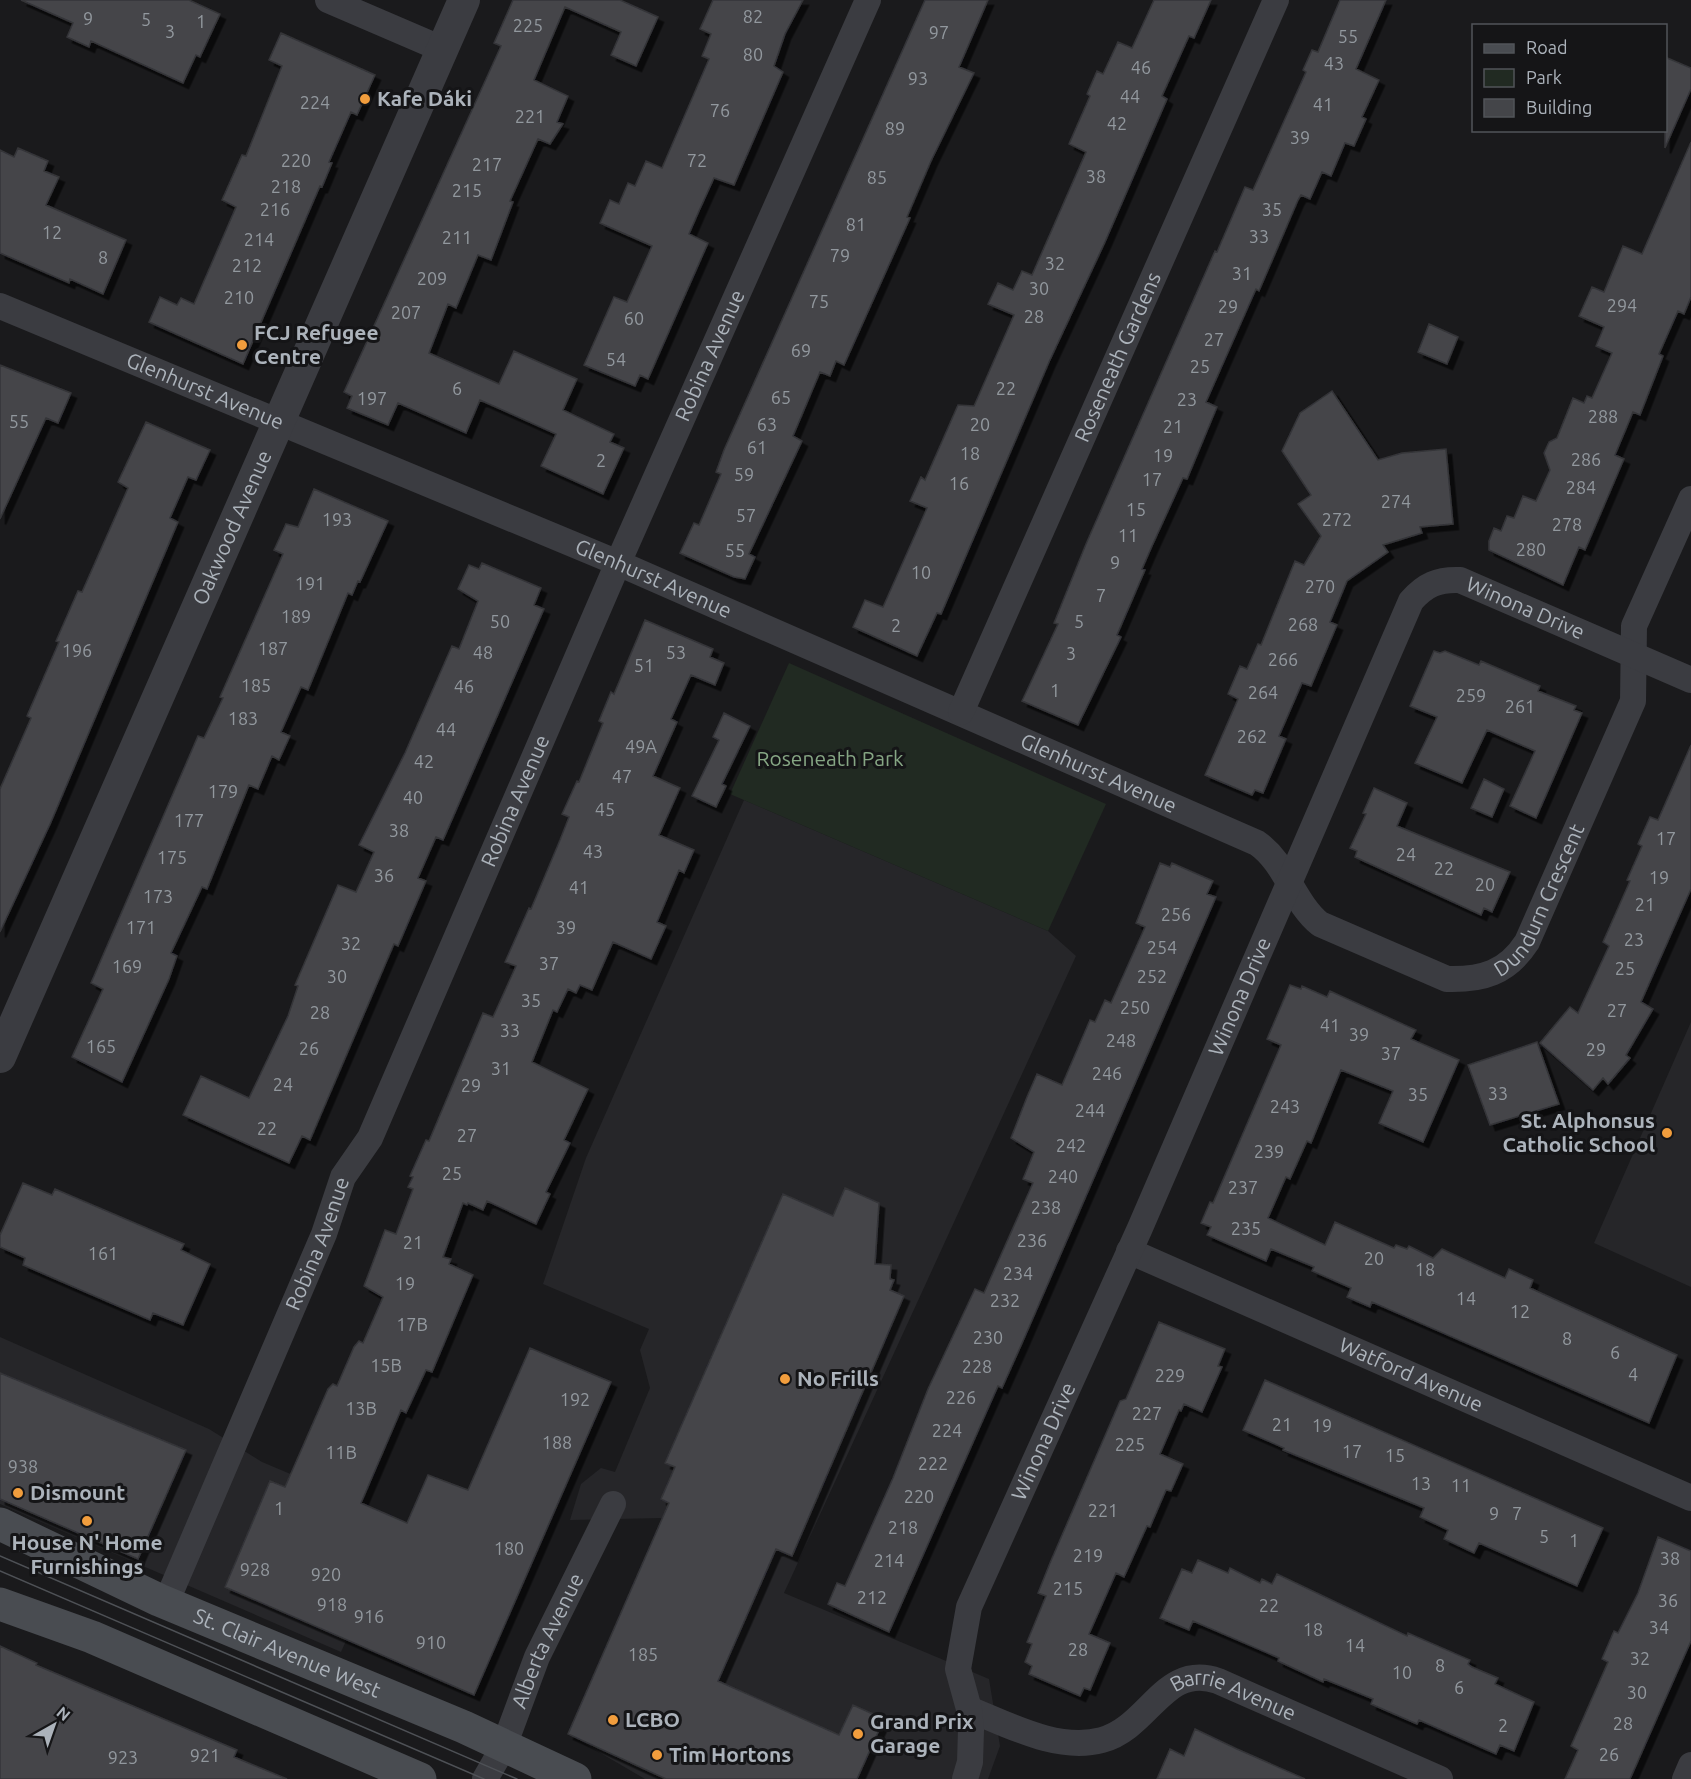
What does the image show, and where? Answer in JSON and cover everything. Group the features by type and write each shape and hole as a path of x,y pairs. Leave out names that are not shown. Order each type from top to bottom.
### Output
{"main road":[{"name":"St. Clair Avenue West","path":"0,1524 166,1603 464,1727 574,1779"},
{"path":"0,1605 92,1637 420,1779"}],"street":[{"path":"328,0 442,49"},
{"name":"Oakwood Avenue","path":"0,1058 464,0"},
{"name":"Robina Avenue","path":"166,1603 324,1234 343,1177 370,1138 618,563 868,0"},
{"name":"Roseneath Gardens","path":"961,712 1276,0"},
{"name":"Glenhurst Avenue","path":"0,306 618,563 1257,843 1268,851 1288,881"},
{"path":"1691,499 1634,626 1633,654 1691,680"},
{"name":"Winona Drive","path":"965,1779 972,1742 969,1709 957,1669 969,1607 1129,1251 1411,601 1420,591 1444,579 1460,580 1633,654"},
{"name":"Dundurn Crescent","path":"1288,881 1306,912 1320,924 1437,974 1447,978 1468,980 1486,977 1499,971 1511,963 1527,942 1633,701 1633,654"},
{"name":"Watford Avenue","path":"1129,1251 1691,1498"},
{"name":"Alberta Avenue","path":"485,1779 504,1746 537,1657 613,1504"},
{"name":"Barrie Avenue","path":"969,1709 1055,1740 1084,1743 1118,1733 1144,1714 1172,1685 1184,1678 1200,1676 1218,1681 1440,1779"},
{"path":"1685,1779 1691,1765"}],"shaded area":[{"path":"744,800 1048,931 1076,956 784,1593 989,1679 1000,1746 988,1779 645,1779 568,1734 662,1518 570,1520 581,1484 601,1468 615,1472 650,1388 640,1350 649,1329 543,1284 586,1158"},
{"name":"St. Alphonsus Catholic School","path":"1691,1022 1691,1287 1594,1243"},
{"path":"0,1337 209,1429 262,1462 400,1520 341,1652 0,1504"}],"green space":[{"name":"Roseneath Park","path":"789,663 1106,804 1048,931 730,794"}],"building":[{"path":"21,0 189,0 220,14 200,57 196,55 183,83 91,41 89,47 67,37 73,23"},
{"path":"513,0 620,0 658,17 636,66 611,55 621,32 565,7 534,80 568,96 557,122 563,124 550,144 538,139 510,201 513,202 491,260 478,255 456,308 448,304 429,353 499,384 514,351 577,379 563,410 614,434 610,442 624,448 603,494 541,466 556,434 480,400 466,433 398,403 388,425 347,408 352,396 344,392 501,46 494,43"},
{"path":"713,0 803,0 785,34 774,66 783,72 734,185 714,178 699,211 689,234 708,243 648,379 640,375 635,386 584,365 614,297 627,302 652,246 600,223 610,200 619,204 628,183 635,186 646,161 662,168 709,59 702,56 711,34 700,29"},
{"path":"925,0 988,0 959,67 974,73 931,161 907,217 910,218 844,365 836,361 830,376 820,372 793,436 802,441 749,554 755,557 745,579 734,577 680,553 694,523 699,525 721,474 716,472 724,450"},
{"path":"1154,0 1211,0 1194,38 1189,36 1162,96 1167,99 1105,242 1049,362 941,614 937,613 917,656 853,627 865,600 883,607 927,508 910,501 921,477 925,480 958,405 974,406 1014,315 988,304 998,283 1013,290 1022,271 1032,275 1086,152 1069,144 1090,96 1087,94 1097,71 1103,74 1118,42 1132,48"},
{"path":"1340,0 1386,0 1356,69 1379,80 1362,117 1366,119 1354,146 1345,143 1331,176 1322,172 1310,199 1301,195 1298,200 1259,291 1256,289 1206,402 1217,407 1187,479 1183,478 1142,569 1145,570 1117,635 1121,637 1078,725 1022,701 1058,624 1054,623 1086,544 1215,251 1217,252 1245,187 1253,190 1306,72 1303,70 1312,50 1318,52"},
{"path":"281,33 375,75 357,115 351,112 329,162 332,163 322,187 320,186 243,364 149,322 160,297 177,305 181,298 194,304 236,207 222,200 242,155 246,156 282,66 269,60"},
{"path":"1667,58 1691,68 1691,89 1665,148"},
{"path":"1691,142 1691,297 1684,314 1678,311 1659,354 1663,356 1640,415 1633,412 1615,455 1624,459 1585,550 1579,547 1563,585 1489,550 1489,541 1494,528 1501,531 1507,516 1514,518 1523,496 1536,501 1550,470 1544,453 1549,442 1557,438 1573,398 1584,403 1587,396 1592,398 1612,353 1596,346 1604,327 1579,316 1592,287 1604,292 1623,246 1642,254"},
{"path":"18,148 48,161 44,171 59,177 46,205 126,240 103,294 70,279 69,283 0,253 0,150 14,157"},
{"path":"1429,324 1458,337 1447,364 1418,352"},
{"path":"0,365 71,393 58,423 46,418 0,519"},
{"path":"1332,391 1378,460 1402,453 1446,449 1453,524 1420,527 1422,533 1383,545 1388,552 1347,581 1330,622 1337,625 1311,686 1302,683 1279,736 1286,739 1263,793 1255,790 1252,795 1205,775 1238,699 1228,694 1240,666 1247,669 1258,644 1261,645 1295,561 1304,565 1321,536 1298,504 1311,495 1282,451 1300,413"},
{"path":"146,422 210,450 196,480 188,477 170,518 178,522 51,822 0,932 0,789 31,718 27,716 59,642 56,641 78,591 82,592 128,488 118,482"},
{"path":"314,489 388,521 360,582 358,581 352,595 348,593 308,690 301,687 281,732 290,736 279,760 272,756 258,789 249,785 207,889 202,887 171,953 177,956 169,979 122,1082 72,1057 103,989 91,983 198,736 204,738 223,698 220,697 283,554 274,550 286,524 298,527"},
{"path":"482,563 541,588 534,605 544,609 443,840 436,837 418,878 426,881 398,946 394,944 310,1140 302,1136 289,1163 183,1115 201,1076 249,1098 288,1016 298,986 295,985 338,885 356,892 374,852 359,845 405,753 452,646 459,649 478,601 458,589 469,565 479,569"},
{"path":"645,620 713,649 710,657 724,663 715,685 691,675 671,719 677,722 653,776 680,788 659,835 694,850 684,873 679,870 657,922 666,926 651,959 613,942 592,990 580,985 576,993 568,989 557,1012 553,1010 532,1062 588,1089 564,1140 570,1143 546,1192 550,1194 536,1224 487,1201 483,1210 463,1203 443,1257 451,1259 449,1264 473,1275 432,1372 426,1370 406,1413 401,1410 361,1503 407,1523 428,1475 468,1490 530,1348 611,1382 474,1695 225,1587 270,1481 285,1487 328,1389 333,1384 337,1386 354,1347 359,1341 363,1343 383,1297 364,1286 385,1230 396,1234 413,1189 408,1187 413,1177 410,1176 426,1140 429,1141 483,1013 493,1017 516,966 505,962 529,908 531,909 560,840 569,817 562,814 577,781 579,782 603,723 599,721 611,692 614,694"},
{"path":"1434,651 1440,653 1445,651 1479,665 1481,661 1540,686 1538,691 1576,706 1574,710 1582,713 1536,818 1510,806 1535,751 1487,730 1462,783 1415,763 1437,717 1410,706"},
{"path":"724,713 750,726 722,784 726,786 716,807 692,796 719,740 713,737"},
{"path":"1691,745 1691,889 1641,1002 1653,1009 1626,1055 1630,1058 1608,1084 1603,1078 1593,1090 1540,1043 1570,1007 1578,1013 1609,946 1603,942 1630,881 1627,880 1642,846 1638,844 1650,817 1658,820"},
{"path":"1484,779 1504,789 1492,817 1471,808"},
{"path":"1374,788 1407,803 1397,826 1510,872 1492,912 1484,908 1481,915 1355,857 1357,851 1350,848 1366,814 1363,813"},
{"path":"1160,863 1170,867 1172,863 1213,881 1207,894 1216,897 1023,1341 1002,1388 998,1386 889,1632 828,1604 837,1583 845,1586 893,1478 928,1389 975,1289 984,1293 1033,1183 1023,1179 1034,1152 1011,1138 1037,1074 1062,1085 1090,1020 1095,1022 1105,1000 1111,1003 1145,927 1136,923"},
{"path":"1290,985 1301,989 1302,986 1327,997 1330,991 1416,1030 1411,1039 1459,1060 1423,1142 1379,1123 1393,1091 1341,1070 1311,1143 1307,1141 1290,1179 1286,1177 1268,1218 1325,1245 1335,1222 1394,1248 1396,1245 1407,1249 1409,1246 1433,1258 1442,1249 1505,1278 1509,1269 1533,1280 1530,1288 1677,1355 1649,1423 1372,1302 1370,1307 1347,1297 1351,1288 1312,1271 1314,1267 1271,1249 1266,1261 1207,1235 1211,1227 1201,1223 1210,1202 1213,1203 1281,1045 1267,1039"},
{"path":"1537,1042 1559,1104 1490,1125 1468,1065"},
{"path":"23,1183 52,1195 55,1189 184,1244 181,1250 210,1264 183,1325 153,1313 150,1320 23,1265 25,1258 0,1247 0,1235"},
{"path":"845,1188 879,1203 875,1264 891,1265 890,1279 894,1280 890,1290 904,1296 792,1556 776,1549 718,1681 839,1735 853,1705 884,1719 857,1779 666,1779 568,1734 669,1503 661,1499 675,1467 665,1463 783,1194 833,1216"},
{"path":"1159,1322 1225,1349 1218,1366 1222,1367 1202,1412 1184,1404 1181,1411 1179,1410 1160,1454 1183,1464 1171,1491 1166,1490 1150,1527 1147,1526 1124,1577 1116,1573 1089,1634 1110,1643 1090,1690 1084,1688 1080,1696 1029,1674 1032,1666 1025,1662 1032,1644 1027,1642 1046,1596 1038,1593 1050,1563 1120,1401 1126,1399"},
{"path":"0,1373 186,1450 138,1559 0,1499"},
{"path":"1265,1380 1603,1528 1577,1586 1479,1543 1474,1553 1444,1539 1448,1530 1420,1517 1424,1508 1283,1450 1284,1448 1243,1430"},
{"path":"1658,1537 1691,1551 1691,1641 1630,1779 1565,1779 1578,1750 1571,1746 1608,1662 1602,1659 1614,1631 1618,1633 1638,1593"},
{"path":"1198,1560 1228,1573 1230,1568 1260,1583 1262,1579 1272,1584 1277,1574 1407,1636 1408,1633 1470,1660 1468,1664 1472,1667 1498,1678 1495,1684 1534,1702 1514,1751 1500,1745 1496,1754 1419,1720 1417,1724 1371,1704 1373,1699 1324,1679 1323,1682 1278,1661 1279,1658 1193,1621 1189,1630 1160,1618 1182,1569 1192,1573"},
{"path":"0,1646 37,1663 36,1665 237,1750 234,1757 287,1779 0,1779"},
{"path":"1195,1729 1305,1779 1157,1779 1170,1749 1184,1756"}],"tram line":[{"path":"0,1556 517,1779"},
{"path":"0,1571 484,1779"}],"place":[{"name":"Kafe Dáki","path":"365,99"},
{"name":"FCJ Refugee Centre","path":"242,345"},
{"name":"St. Alphonsus Catholic School","path":"1667,1133"},
{"name":"No Frills","path":"785,1379"},
{"name":"Dismount","path":"18,1493"},
{"name":"House N' Home Furnishings","path":"87,1521"},
{"name":"LCBO","path":"613,1720"},
{"name":"Grand Prix Garage","path":"858,1734"},
{"name":"Tim Hortons","path":"657,1755"}]}
